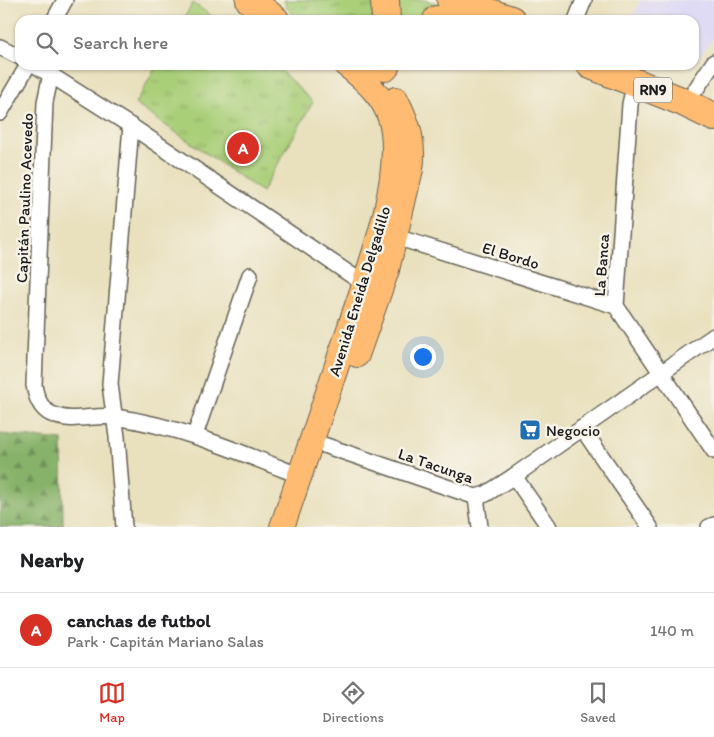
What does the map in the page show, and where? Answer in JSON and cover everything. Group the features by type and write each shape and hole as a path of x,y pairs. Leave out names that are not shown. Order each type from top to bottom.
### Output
{"highway":[{"path":"250,0 269,15"},
{"path":"272,0 276,15"},
{"path":"385,0 386,15"},
{"path":"451,0 496,15"},
{"name":"RN9","path":"616,70 705,94"},
{"name":"RN9","path":"636,74 680,101 714,117"}],"main road":[{"name":"Avenida Eneida Delgadillo","path":"352,70 373,88 384,102 393,130 392,171 372,286"},
{"name":"Avenida Eneida Delgadillo","path":"298,527 319,444 372,286 396,237 411,169 412,143 405,117 386,79 385,70"},
{"name":"Avenida Eneida Delgadillo","path":"282,527 300,476 319,444"}],"street":[{"path":"57,15 65,0"},
{"path":"578,15 584,0"},
{"path":"0,46 15,54"},
{"path":"705,94 714,62"},
{"path":"0,113 25,70"},
{"path":"44,70 372,286"},
{"name":"Capitán Paulino Acevedo","path":"51,74 45,102 34,385 40,404 46,411 54,415 64,418 114,416"},
{"name":"La Banca","path":"636,74 630,104 616,306 714,451"},
{"path":"124,527 117,438 110,384 131,126"},
{"name":"El Bordo","path":"396,237 616,306"},
{"path":"195,435 250,275"},
{"name":"La Tacunga","path":"319,444 476,497 486,494 514,476 714,336"},
{"path":"114,416 195,435 300,476"},
{"path":"582,428 650,527"},
{"path":"514,476 549,527"},
{"path":"476,497 480,527"},
{"path":"709,527 714,525"}],"shaded area":[{"path":"640,0 714,0 714,37 699,57 699,15 634,15"}],"green space":[{"path":"284,0 372,0 373,15 294,15 287,8"},
{"path":"392,0 424,0 466,12 448,15 395,15"},
{"path":"193,3 210,15 186,15"},
{"path":"154,70 280,70 313,102 262,192 135,104"},
{"path":"0,434 62,440 63,527 0,527"}],"place":[{"name":"canchas de futbol","path":"243,148"},
{"name":"Negocio","path":"530,430"}]}
